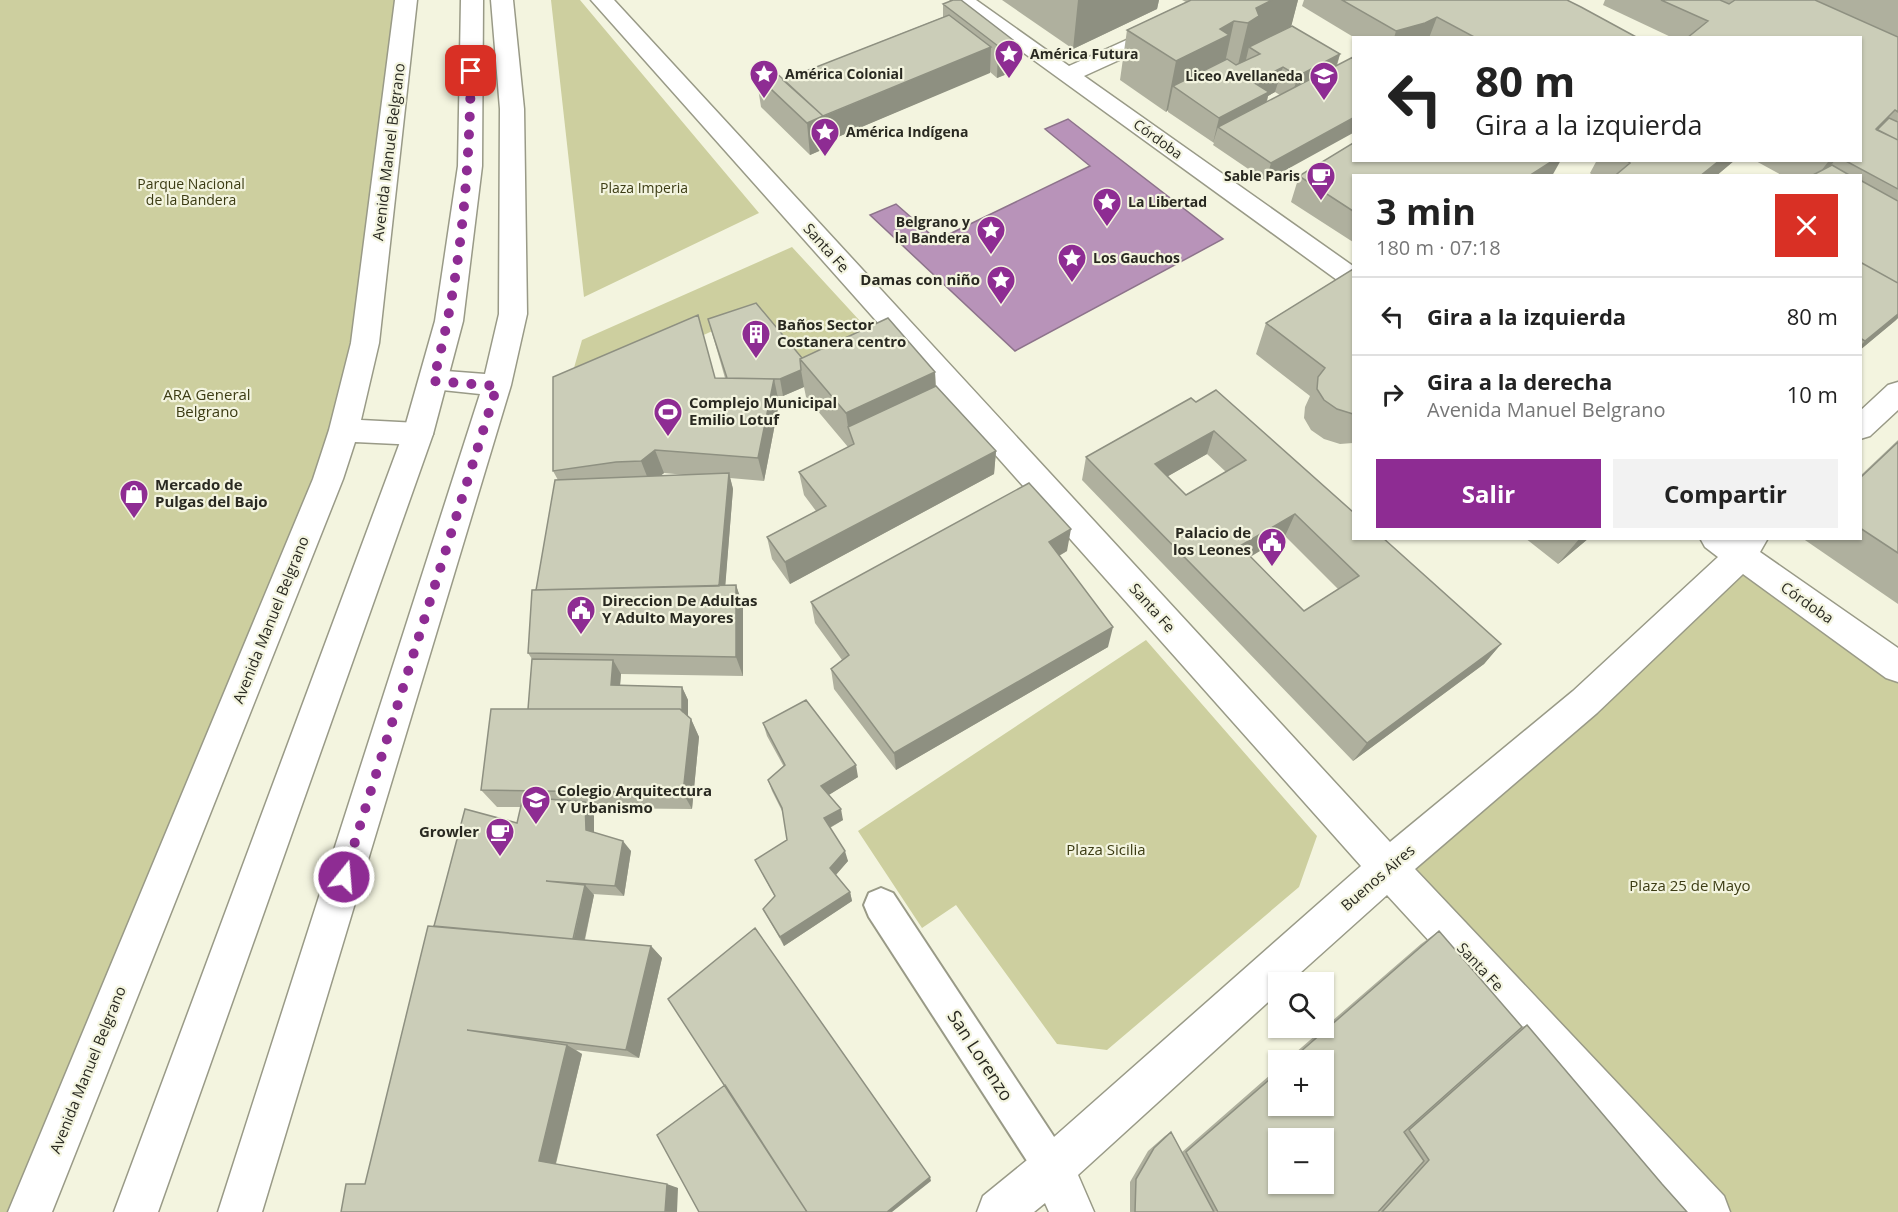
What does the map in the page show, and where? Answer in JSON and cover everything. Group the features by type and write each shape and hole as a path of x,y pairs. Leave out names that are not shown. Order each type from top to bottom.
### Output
{"street":[{"name":"Avenida Manuel Belgrano","path":"30,1212 328,479 344,430 365,343 406,0"},
{"path":"136,1212 418,434 433,381 449,321 470,166 472,0"},
{"path":"240,1212 497,386 513,314 512,109 502,0"},
{"name":"Santa Fe","path":"602,0 1388,868 1708,1212"},
{"name":"Córdoba","path":"962,0 1352,278"},
{"path":"1068,75 1232,0"},
{"path":"433,381 497,386"},
{"path":"1862,426 1898,393"},
{"path":"344,430 418,434"},
{"name":"Buenos Aires","path":"999,1212 1053,1168 1388,868 1585,702 1736,544"},
{"name":"Córdoba","path":"1736,544 1898,667"},
{"name":"San Lorenzo","path":"1053,1168 1072,1212"}],"lane":[{"name":"San Lorenzo","path":"881,904 1053,1168"}],"green space":[{"name":"Parque Nacional de la Bandera","path":"0,0 406,0 344,430 30,1212 0,1212"},
{"name":"Plaza Imperia","path":"551,0 580,0 759,213 584,297"},
{"path":"792,247 883,346 818,377 760,309 565,399 582,340"},
{"name":"Plaza 25 de Mayo","path":"1741,556 1898,667 1898,1212 1708,1212 1388,868"},
{"name":"Plaza Sicilia","path":"1146,640 1317,836 1299,887 1107,1050 1057,1044 956,905 922,928 858,831"}],"shaded area":[{"path":"1068,119 1223,239 1015,351 870,215 896,204 937,240 1090,166 1045,129"}],"building":[{"path":"961,0 1013,40 998,46 943,4"},
{"path":"1191,0 1272,0 1256,8 1259,16 1248,23 1234,21 1220,29 1229,35 1176,61 1127,30"},
{"path":"1342,0 1567,0 1634,36 1472,36 1437,17 1425,23 1396,31"},
{"path":"1661,0 1720,0 1729,4 1735,0 1815,0 1898,37 1898,112 1895,110 1876,129 1898,140 1898,189 1848,162 1862,162 1862,36 1689,36 1708,21"},
{"path":"949,15 991,47 823,116 783,80"},
{"path":"1292,26 1340,54 1298,76 1283,67 1253,82 1269,92 1219,118 1173,86 1227,59 1236,65 1260,54 1249,47"},
{"name":"Liceo Avellaneda","path":"1352,58 1352,119 1271,163 1218,127"},
{"path":"772,69 823,116 807,123 756,75"},
{"path":"1889,118 1898,122 1898,140 1877,130"},
{"path":"1352,144 1352,162 1551,162 1532,174 1352,174 1352,210 1299,176"},
{"path":"1718,162 1702,174 1617,174 1630,163"},
{"path":"1832,165 1848,174 1815,174"},
{"path":"1862,181 1898,201 1898,283 1862,263"},
{"path":"1862,263 1898,283 1898,314 1865,341 1862,339"},
{"path":"1352,270 1352,414 1337,409 1324,400 1317,389 1318,377 1325,368 1266,323"},
{"name":"Baños Sector Costanera centro","path":"756,303 802,358 800,359 801,370 780,379 727,378 708,319"},
{"name":"Complejo Municipal Emilio Lotuf","path":"698,315 715,378 774,379 758,458 655,450 641,461 616,462 553,471 553,377"},
{"path":"888,318 935,372 846,413 800,359"},
{"path":"936,386 996,451 785,562 767,537 826,506 799,472 854,444 848,427"},
{"path":"1216,390 1352,511 1352,540 1385,540 1501,644 1367,743 1086,457 1191,398 1196,402","holes":["1214,431 1246,460 1186,495 1155,464","1295,514 1359,576 1304,611 1240,546"]},
{"path":"1898,442 1898,553 1862,529 1862,476"},
{"path":"729,473 719,586 536,590 555,480"},
{"path":"1029,483 1071,529 1049,542 1113,627 894,753 831,669 849,655 811,602"},
{"path":"736,585 736,657 528,653 532,590"},
{"path":"532,659 613,660 611,685 682,687 682,711 680,709 528,709"},
{"path":"806,700 856,765 821,786 841,809 824,818 845,851 830,868 850,892 780,937 763,909 775,896 755,860 787,840 782,808 768,780 785,765 763,723"},
{"path":"491,709 680,709 691,719 683,793 481,790"},
{"path":"523,797 585,802 586,830 623,841 615,886 546,881 585,885 573,939 434,926 465,809 517,823"},
{"path":"428,926 651,946 626,1050 467,1030 567,1045 539,1161 667,1184 665,1212 341,1212 346,1184 365,1184"},
{"path":"755,928 930,1177 887,1212 807,1212 668,999"},
{"path":"1439,931 1522,1027 1404,1132 1424,1161 1378,1212 1218,1212 1186,1152 1268,1081 1268,1116 1334,1116 1334,1050 1302,1050 1316,1038 1334,1038 1334,1023"},
{"path":"1527,1025 1687,1212 1382,1212 1429,1160 1409,1130"},
{"path":"725,1085 807,1212 699,1212 657,1135"},
{"path":"1171,1132 1214,1212 1135,1212 1136,1179 1154,1148"}],"place":[{"name":"América Futura","path":"1009,80"},
{"name":"América Colonial","path":"764,100"},
{"name":"Liceo Avellaneda","path":"1324,102"},
{"name":"América Indígena","path":"825,158"},
{"name":"Sable Paris","path":"1321,202"},
{"name":"La Libertad","path":"1107,228"},
{"name":"Belgrano y la Bandera","path":"991,256"},
{"name":"Los Gauchos","path":"1072,284"},
{"name":"Damas con niño","path":"1001,306"},
{"name":"Baños Sector Costanera centro","path":"756,360"},
{"name":"Complejo Municipal Emilio Lotuf","path":"668,438"},
{"name":"Mercado de Pulgas del Bajo","path":"134,520"},
{"name":"Palacio de los Leones","path":"1272,568"},
{"name":"Direccion De Adultas Y Adulto Mayores","path":"581,636"},
{"name":"Colegio Arquitectura Y Urbanismo","path":"536,826"},
{"name":"Growler","path":"500,858"}],"route":[{"path":"344,877 497,386 433,381 449,321 470,166 471,71"}],"park label":[{"name":"ARA General Belgrano","path":"207,404"}]}
